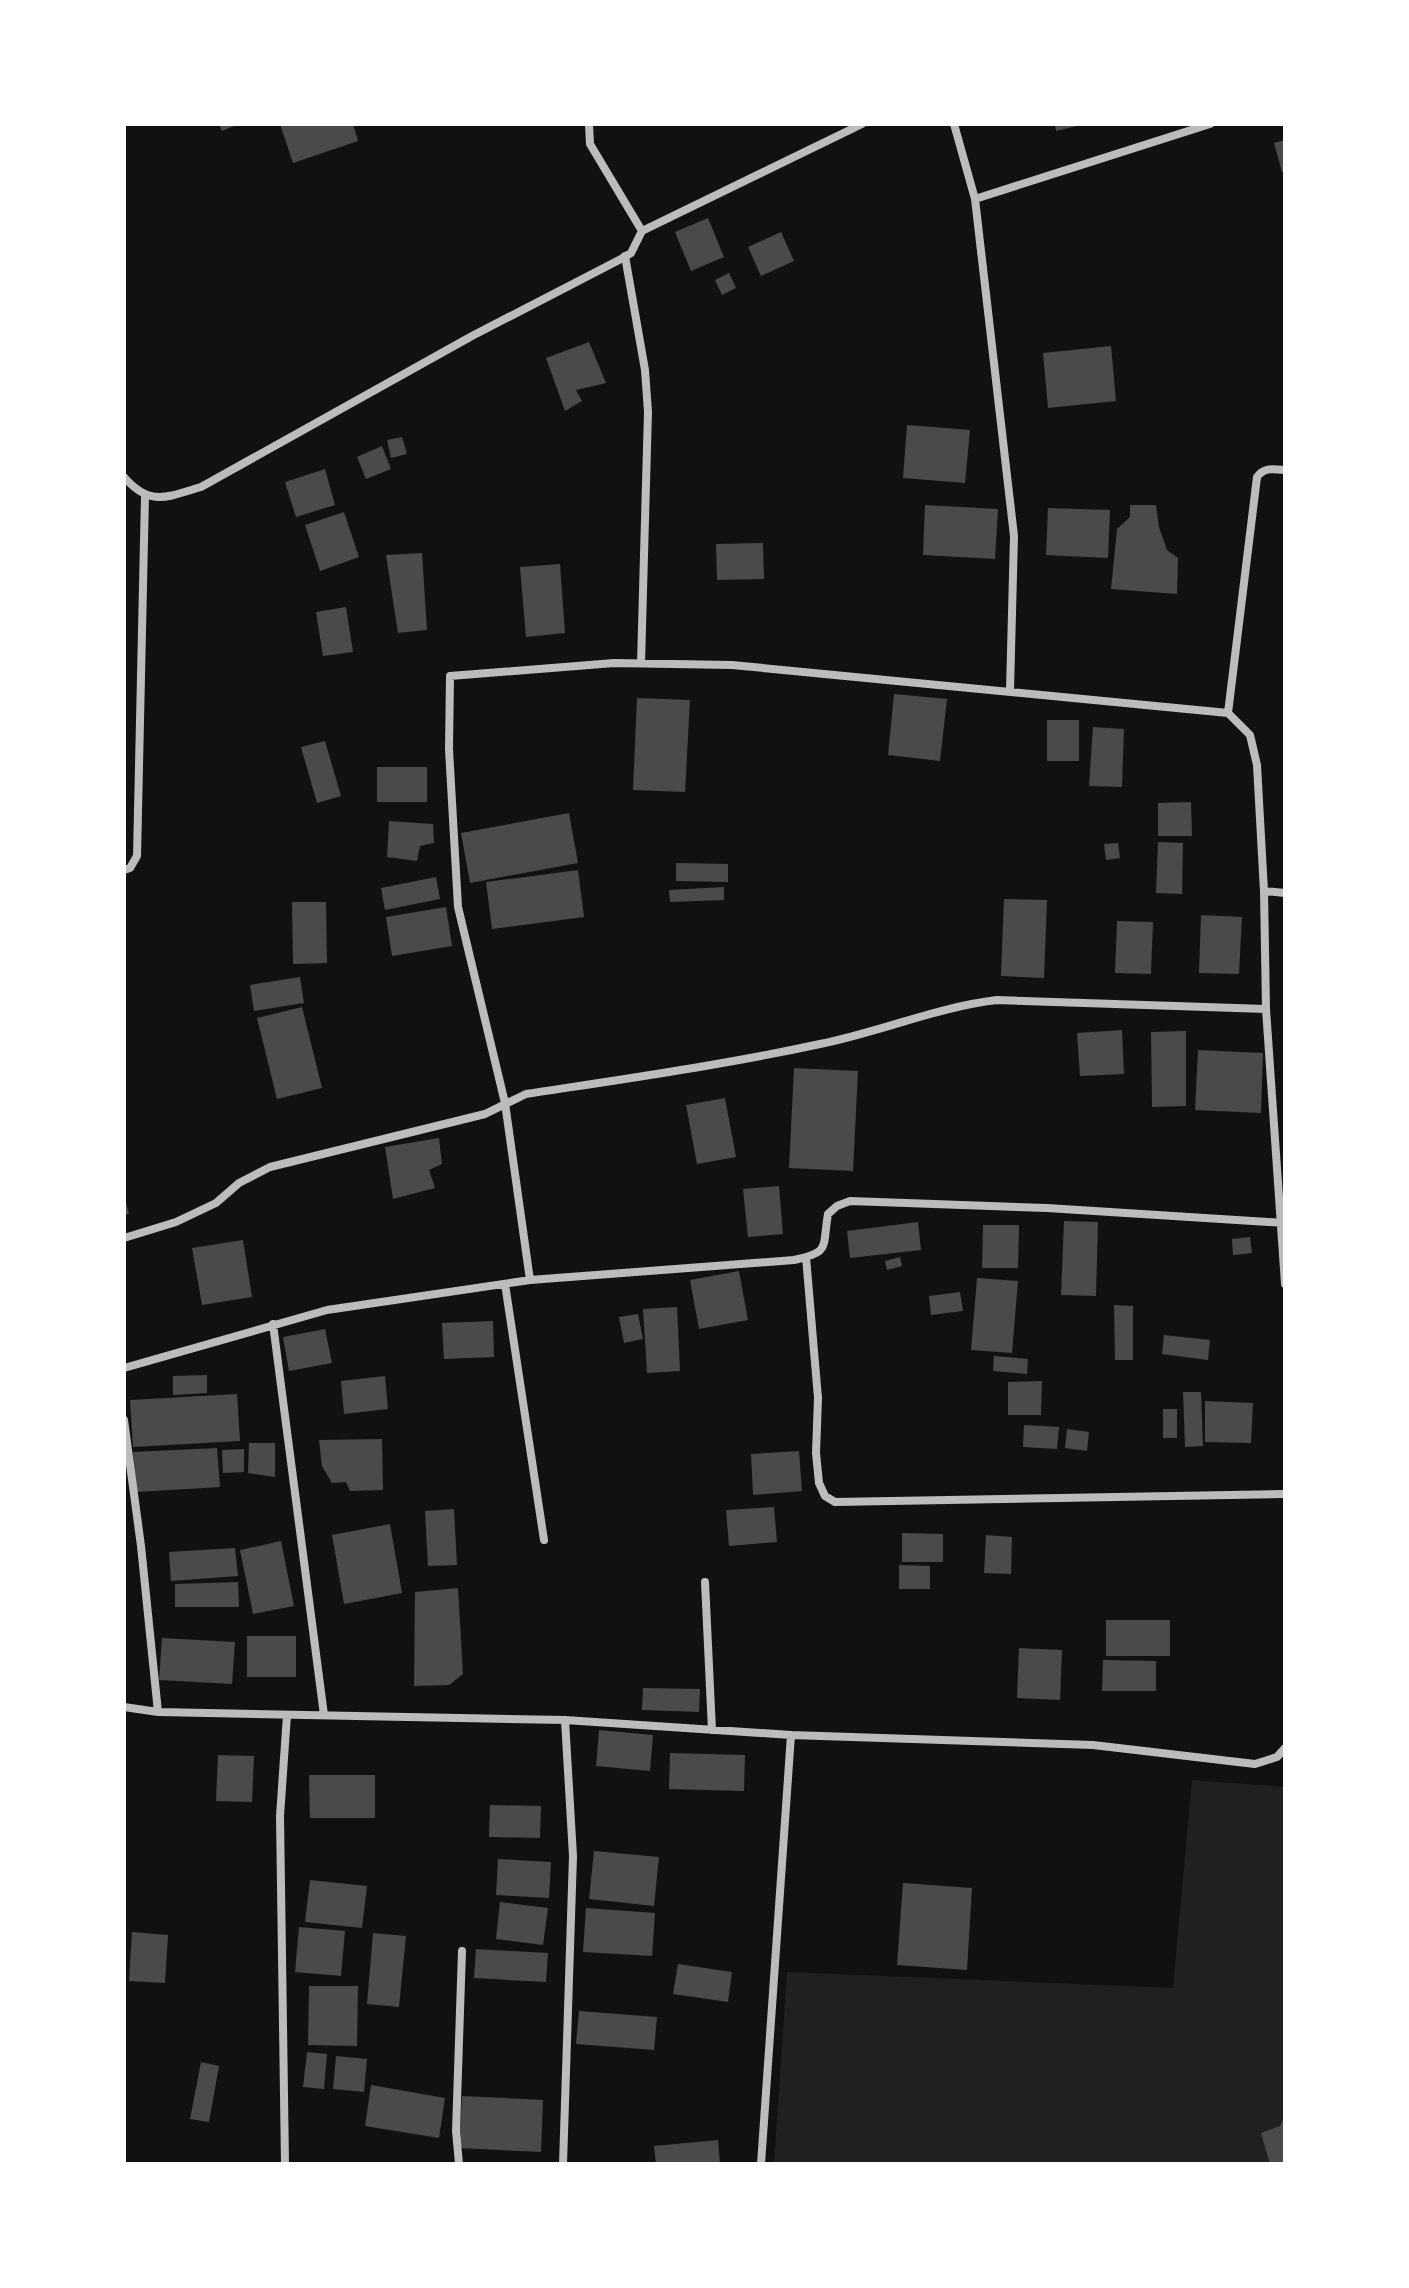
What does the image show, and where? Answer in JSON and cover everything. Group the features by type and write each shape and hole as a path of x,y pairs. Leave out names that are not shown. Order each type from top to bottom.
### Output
{"street":[{"path":"589,124 590,144 642,231"},
{"path":"124,477 145,496 165,498 201,487 472,336 625,256 635,247 642,231 862,124"},
{"path":"954,124 975,199 1014,536 1010,690"},
{"path":"975,199 1210,124"},
{"path":"625,256 645,370 648,412 641,663"},
{"path":"1228,713 1257,477 1268,469 1285,470"},
{"path":"124,870 130,868 137,856 145,496"},
{"path":"530,1280 505,1103 458,907 449,749 450,676 641,663 732,665 1228,713 1250,735 1257,765 1266,1009 1285,1284"},
{"path":"1264,891 1285,893"},
{"path":"124,1238 176,1222 202,1210 216,1203 239,1183 270,1167 485,1114 526,1094 819,1044 884,1029 964,1004 997,1000 1266,1009"},
{"path":"124,1368 327,1310 530,1280 816,1256 824,1248 828,1214 850,1201 1047,1208 1283,1223"},
{"path":"806,1257 818,1398 816,1453 819,1483 825,1496 835,1502 1285,1494"},
{"path":"505,1284 544,1540"},
{"path":"273,1324 324,1715"},
{"path":"124,1420 158,1712"},
{"path":"705,1582 712,1730"},
{"path":"124,1707 158,1712 565,1720 791,1735 1093,1745 1255,1764 1277,1757 1285,1748"},
{"path":"285,2164 280,1816 287,1715"},
{"path":"563,2164 573,1856 565,1720"},
{"path":"761,2164 791,1735"},
{"path":"459,2164 456,2131 462,1951"}],"shaded area":[{"path":"1192,1780 1285,1787 1285,2164 774,2164 787,1972 1173,1988"}],"building":[{"path":"219,124 239,124 222,131"},
{"path":"280,124 353,124 358,141 293,163"},
{"path":"1055,124 1080,124 1081,125 1056,131"},
{"path":"1285,140 1285,172 1282,172 1274,143"},
{"path":"708,218 724,257 691,271 675,232"},
{"path":"781,232 794,261 761,276 748,247"},
{"path":"729,273 736,288 722,295 715,280"},
{"path":"589,342 606,383 576,390 582,401 565,411 546,358"},
{"path":"1111,346 1116,401 1048,408 1043,353"},
{"path":"907,425 970,430 965,483 903,478"},
{"path":"402,437 407,454 391,458 387,440"},
{"path":"382,446 391,469 366,479 357,457"},
{"path":"325,469 335,505 296,517 285,482"},
{"path":"925,505 998,509 995,559 923,555"},
{"path":"1130,505 1156,505 1167,550 1178,558 1177,594 1111,589 1117,529 1130,517"},
{"path":"1048,508 1110,510 1108,558 1046,555"},
{"path":"344,512 359,557 320,571 305,525"},
{"path":"763,543 764,579 717,580 716,544"},
{"path":"422,553 427,630 398,633 386,555"},
{"path":"560,564 565,633 526,637 520,567"},
{"path":"346,607 353,652 323,656 316,612"},
{"path":"894,694 947,699 940,761 888,755"},
{"path":"637,698 690,700 685,792 633,790"},
{"path":"1047,720 1079,720 1079,761 1047,761"},
{"path":"1093,727 1124,729 1122,787 1089,786"},
{"path":"325,741 341,796 317,803 301,747"},
{"path":"377,767 427,767 427,802 377,802"},
{"path":"1191,802 1192,836 1158,836 1158,803"},
{"path":"569,813 578,863 470,883 461,833"},
{"path":"389,821 433,824 434,843 420,846 417,861 387,857"},
{"path":"1158,842 1183,843 1182,894 1156,893"},
{"path":"1118,843 1120,858 1106,860 1104,844"},
{"path":"676,863 728,864 728,882 676,881"},
{"path":"578,870 584,917 492,929 486,882"},
{"path":"436,877 440,899 385,910 381,888"},
{"path":"724,887 724,900 670,902 669,890"},
{"path":"1004,899 1047,900 1044,978 1001,976"},
{"path":"292,902 326,902 327,963 293,964"},
{"path":"446,907 452,946 392,956 386,917"},
{"path":"1201,915 1242,917 1239,974 1199,973"},
{"path":"1117,921 1153,922 1151,974 1115,973"},
{"path":"300,977 304,1003 254,1011 250,985"},
{"path":"302,1007 322,1088 277,1099 257,1018"},
{"path":"1122,1030 1124,1074 1080,1076 1077,1033"},
{"path":"1186,1031 1186,1106 1152,1107 1151,1032"},
{"path":"1198,1050 1263,1053 1261,1113 1195,1110"},
{"path":"794,1068 858,1071 853,1171 789,1168"},
{"path":"725,1098 736,1157 697,1164 686,1105"},
{"path":"439,1138 442,1164 429,1170 435,1188 393,1199 385,1147"},
{"path":"779,1186 783,1234 748,1237 743,1189"},
{"path":"124,1195 129,1214 124,1215"},
{"path":"1064,1221 1098,1222 1096,1296 1061,1295"},
{"path":"918,1222 921,1250 850,1258 847,1231"},
{"path":"983,1225 1019,1225 1018,1268 982,1268"},
{"path":"1250,1237 1252,1253 1233,1255 1232,1239"},
{"path":"243,1240 252,1297 202,1305 192,1248"},
{"path":"900,1257 902,1266 887,1270 885,1261"},
{"path":"739,1271 748,1320 699,1329 690,1280"},
{"path":"977,1278 1018,1281 1012,1353 971,1350"},
{"path":"960,1292 963,1311 931,1315 929,1296"},
{"path":"1114,1305 1133,1306 1133,1360 1115,1360"},
{"path":"677,1307 680,1371 647,1373 643,1309"},
{"path":"638,1314 643,1339 624,1343 619,1317"},
{"path":"493,1321 494,1357 444,1359 442,1323"},
{"path":"325,1329 332,1363 289,1371 283,1337"},
{"path":"1164,1335 1210,1340 1208,1360 1162,1354"},
{"path":"994,1356 1028,1359 1027,1374 993,1371"},
{"path":"207,1375 207,1393 173,1395 173,1376"},
{"path":"385,1376 388,1409 344,1414 341,1381"},
{"path":"1042,1381 1041,1415 1008,1415 1008,1382"},
{"path":"1183,1392 1201,1392 1203,1446 1185,1447"},
{"path":"237,1394 240,1441 133,1447 130,1400"},
{"path":"1205,1401 1253,1403 1251,1443 1205,1442"},
{"path":"1163,1409 1177,1409 1177,1438 1163,1438"},
{"path":"1024,1425 1059,1427 1057,1449 1023,1447"},
{"path":"1067,1429 1089,1432 1087,1451 1065,1448"},
{"path":"382,1439 383,1490 350,1491 346,1482 332,1483 322,1466 319,1440"},
{"path":"249,1443 275,1443 275,1477 248,1473"},
{"path":"217,1448 220,1487 136,1492 133,1452"},
{"path":"244,1449 244,1472 223,1473 222,1450"},
{"path":"799,1451 802,1491 753,1495 751,1454"},
{"path":"774,1507 777,1542 729,1546 726,1510"},
{"path":"454,1509 457,1565 428,1566 425,1511"},
{"path":"390,1524 402,1593 344,1604 332,1535"},
{"path":"902,1533 943,1534 943,1562 902,1562"},
{"path":"986,1535 1012,1537 1011,1574 984,1573"},
{"path":"281,1541 294,1606 253,1614 240,1550"},
{"path":"235,1548 238,1576 171,1581 169,1552"},
{"path":"899,1565 930,1566 930,1589 899,1589"},
{"path":"238,1582 239,1607 175,1607 175,1584"},
{"path":"458,1588 463,1674 449,1685 414,1686 415,1592"},
{"path":"1106,1620 1170,1620 1170,1656 1106,1656"},
{"path":"247,1636 296,1636 296,1677 247,1677"},
{"path":"162,1638 235,1642 232,1684 159,1680"},
{"path":"1019,1648 1062,1650 1060,1700 1017,1698"},
{"path":"1103,1660 1156,1661 1156,1691 1102,1691"},
{"path":"643,1688 700,1689 699,1712 642,1710"},
{"path":"599,1730 653,1735 650,1771 596,1766"},
{"path":"670,1753 745,1755 744,1791 669,1789"},
{"path":"218,1755 254,1756 252,1802 216,1801"},
{"path":"309,1775 375,1775 375,1818 310,1818"},
{"path":"490,1805 541,1806 540,1838 489,1837"},
{"path":"594,1851 659,1857 654,1906 589,1899"},
{"path":"498,1859 551,1862 549,1898 496,1895"},
{"path":"310,1880 367,1886 362,1928 305,1922"},
{"path":"903,1883 972,1888 967,1970 897,1965"},
{"path":"500,1902 548,1908 543,1945 496,1939"},
{"path":"586,1908 655,1913 652,1956 583,1952"},
{"path":"299,1927 345,1931 341,1976 295,1972"},
{"path":"132,1932 168,1935 165,1983 129,1981"},
{"path":"373,1933 406,1936 399,2007 367,2004"},
{"path":"476,1949 548,1953 546,1982 474,1978"},
{"path":"678,1964 732,1972 728,2002 673,1994"},
{"path":"309,1986 358,1986 357,2046 308,2045"},
{"path":"579,2011 657,2017 654,2050 576,2044"},
{"path":"307,2052 327,2054 324,2089 303,2087"},
{"path":"336,2056 367,2059 364,2092 333,2089"},
{"path":"201,2062 219,2066 209,2122 190,2119"},
{"path":"371,2085 445,2098 439,2138 365,2126"},
{"path":"462,2096 543,2100 541,2152 459,2148"},
{"path":"1285,2116 1285,2164 1270,2164 1261,2133 1280,2126"},
{"path":"718,2140 720,2163 656,2164 654,2146"}]}
